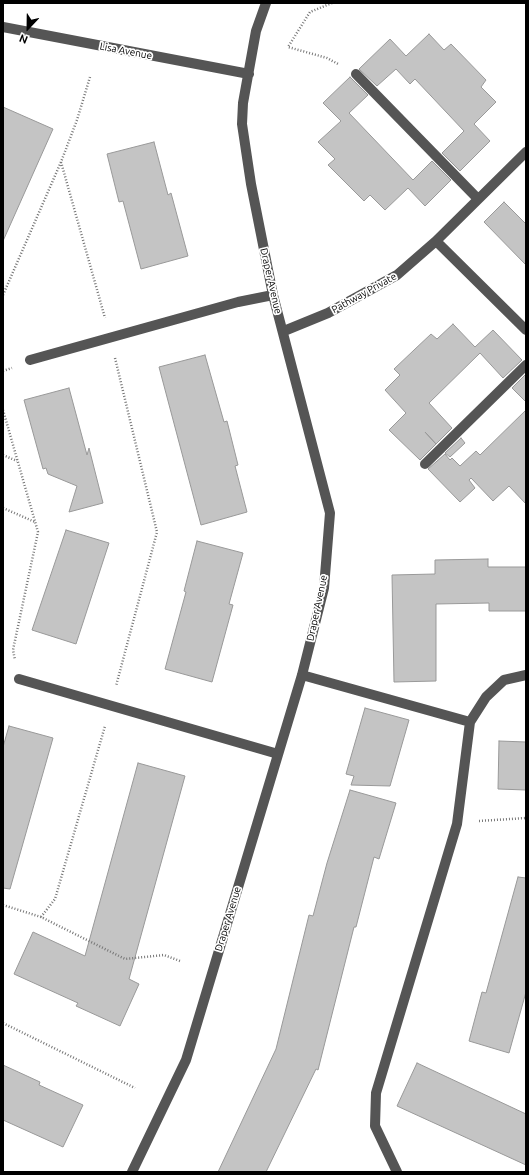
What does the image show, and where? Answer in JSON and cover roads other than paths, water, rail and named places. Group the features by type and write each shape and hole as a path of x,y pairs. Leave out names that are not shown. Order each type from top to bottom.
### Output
{"street":[{"name":"Draper Avenue","path":"132,1172 186,1060 302,675 324,588 330,513 284,331 273,295 251,184 242,124 256,31 266,3"},
{"name":"Lisa Avenue","path":"3,27 249,74"},
{"path":"356,74 478,199"},
{"name":"Pathway Private","path":"284,331 328,313 397,275 436,241 526,152"},
{"path":"436,241 526,330"},
{"path":"30,360 111,339 238,302 273,295"},
{"path":"425,464 526,365"},
{"path":"302,675 470,722"},
{"path":"397,1172 375,1126 376,1093 456,824 470,722 486,697 504,680 526,675"},
{"path":"19,679 278,754"}]}
